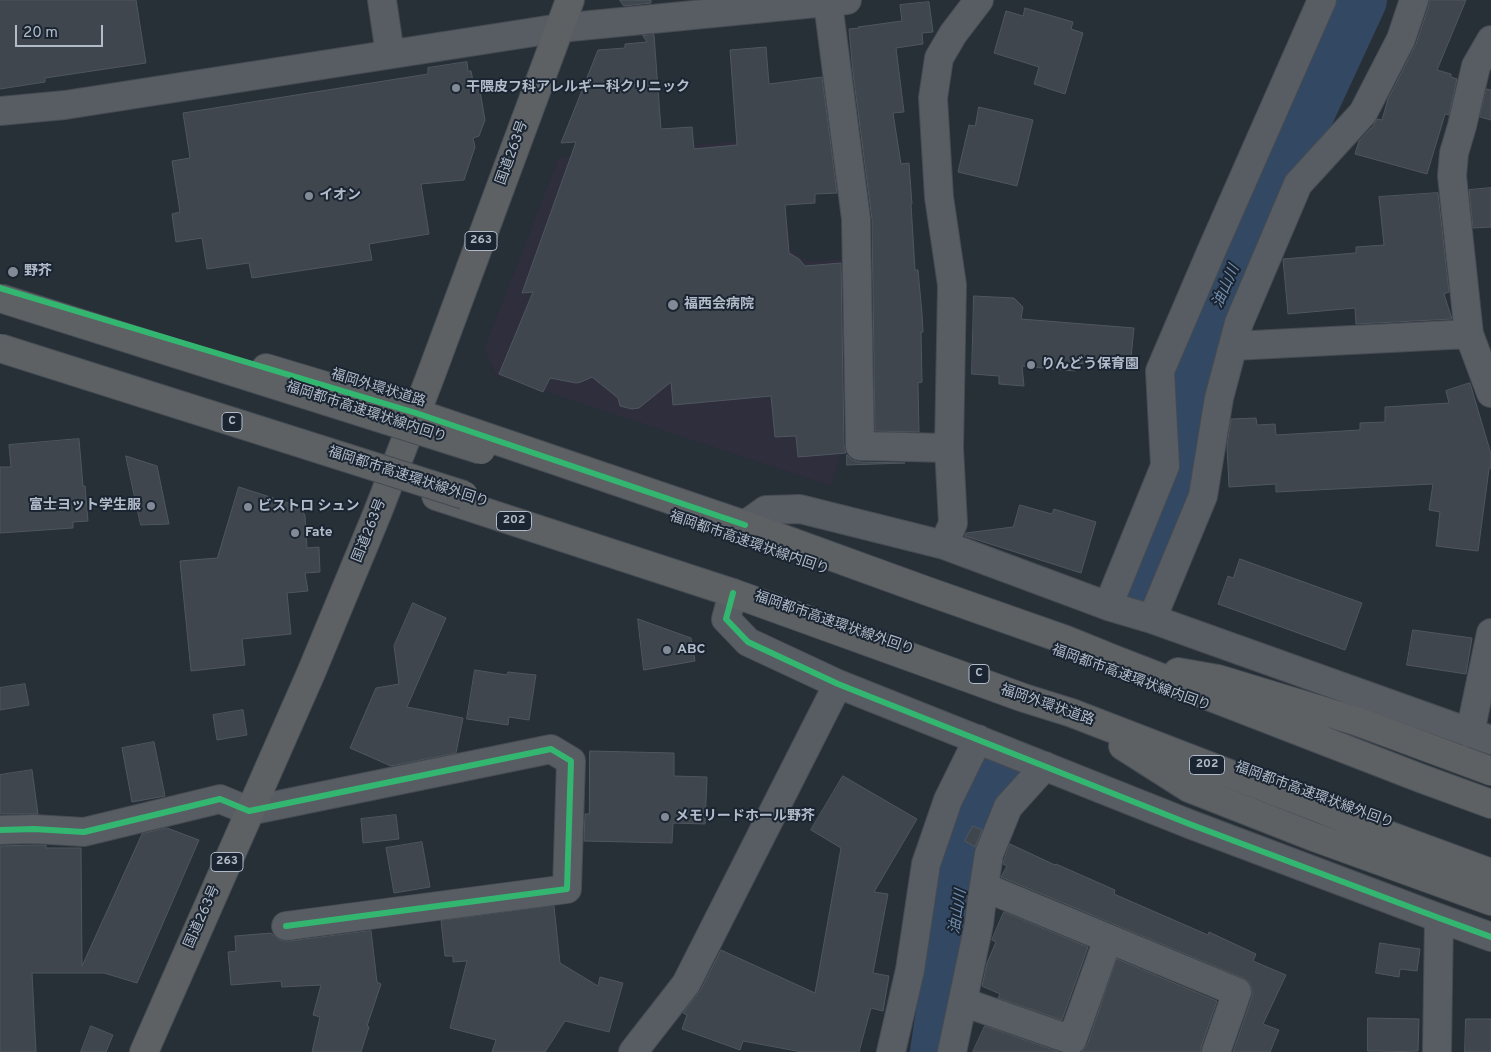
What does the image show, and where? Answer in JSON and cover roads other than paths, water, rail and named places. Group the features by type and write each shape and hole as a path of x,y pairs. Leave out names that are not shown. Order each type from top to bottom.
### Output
{"highway":[{"name":"国道263号","path":"144,1052 314,664 377,514 570,0"},
{"name":"福岡外環状道路","path":"0,288 416,413 746,525 1066,640 1118,662 1491,804"},
{"name":"福岡都市高速環状線内回り","path":"0,298 481,450 1041,646 1491,811"},
{"name":"福岡都市高速環状線外回り","path":"0,348 464,495 1026,690 1491,861"},
{"name":"福岡外環状道路","path":"0,354 733,593 1024,698 1072,713 1491,873"},
{"path":"1118,662 1218,679 1356,721 1491,770"},
{"path":"1072,713 1189,788 1314,837 1491,902"}],"street":[{"path":"382,0 390,54"},
{"path":"944,545 953,523 949,448 952,285 939,198 933,98 939,58 953,34 978,0"},
{"path":"1108,606 1165,466 1160,371 1322,0"},
{"path":"1152,620 1203,496 1219,398 1239,324 1298,184 1363,114 1401,39 1414,0"},
{"path":"0,111 65,105 560,28 838,1 856,219 860,446 949,448"},
{"path":"1491,40 1476,66 1454,153 1452,176 1469,334 1491,393"},
{"path":"1233,346 1469,334"},
{"path":"746,525 766,510 800,509 944,545 1108,606 1480,737 1491,633"},
{"path":"733,593 726,620 748,642 838,684 1192,825 1491,937"},
{"path":"633,1052 686,984 838,684"},
{"path":"891,1052 910,970 926,864 948,800 978,739"},
{"path":"0,830 34,828 84,832 220,799 250,811 552,749 571,761 567,889 286,926"},
{"path":"952,1052 979,924 989,854 1008,807 1041,764"},
{"path":"984,887 1237,992 1216,1052"},
{"path":"1437,1052 1439,918"},
{"path":"963,1002 1072,1040 1108,939"}],"waterway":[{"name":"油山川","path":"1138,586 1192,460 1191,427 1194,370 1218,304 1361,0"},
{"name":"油山川","path":"936,1052 965,857 975,812 999,780"}],"place":[{"name":"干隈皮フ科アレルギー科クリニック","path":"456,88"},
{"name":"イオン","path":"309,196"},
{"name":"野芥","path":"13,272"},
{"name":"福西会病院","path":"673,305"},
{"name":"りんどう保育園","path":"1031,365"},
{"name":"富士ヨット学生服","path":"151,506"},
{"name":"ビストロ シュン","path":"248,507"},
{"name":"Fate","path":"295,533"},
{"name":"ABC","path":"667,650"},
{"name":"メモリードホール野芥","path":"665,817"}]}
